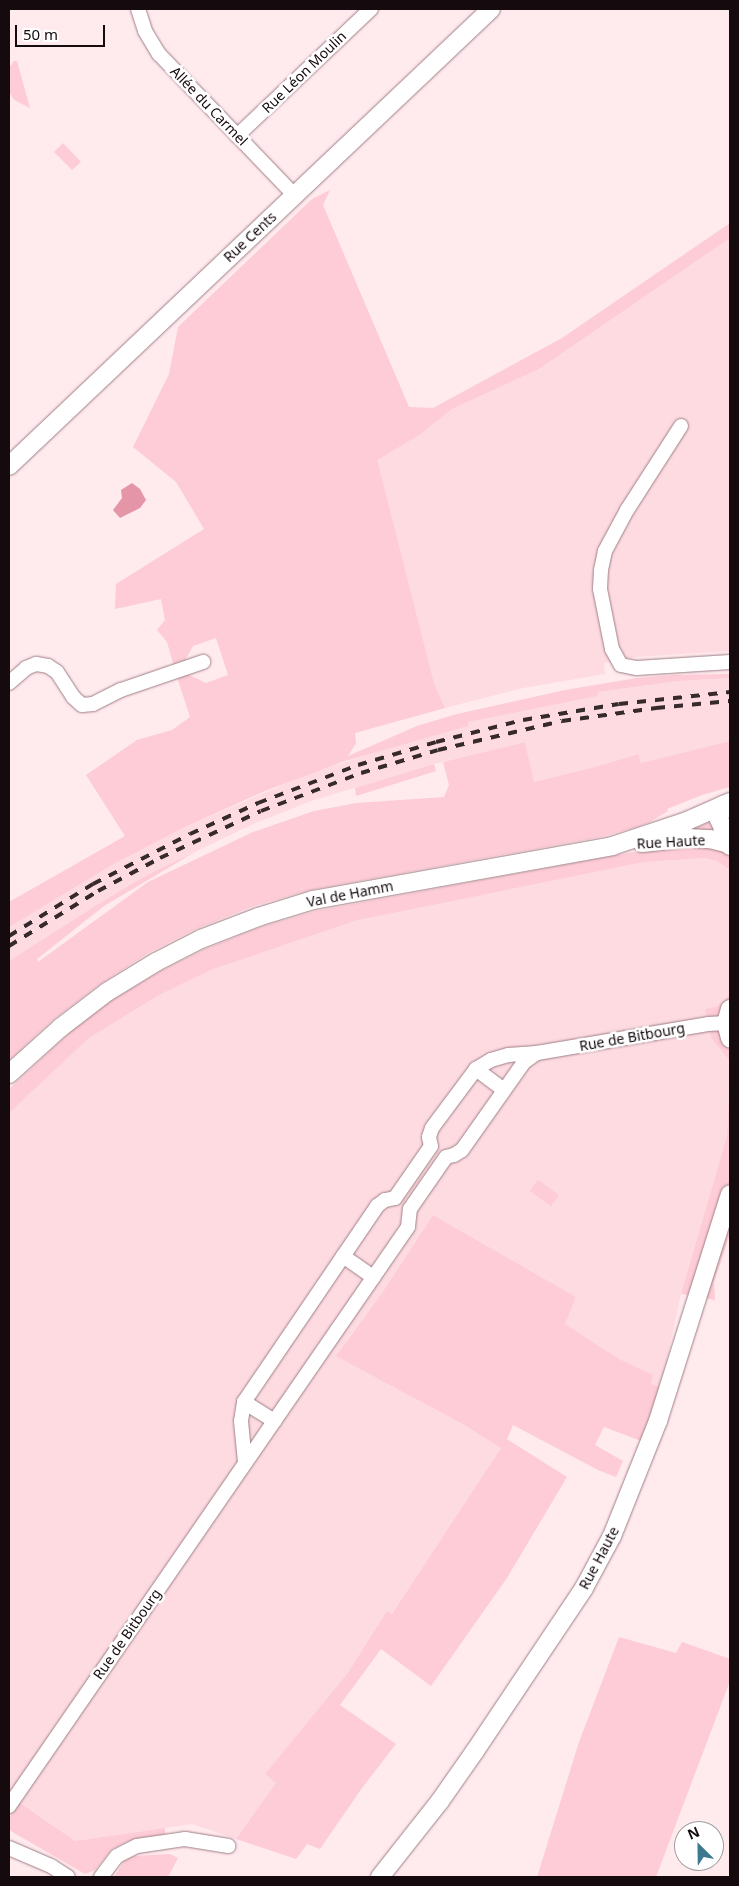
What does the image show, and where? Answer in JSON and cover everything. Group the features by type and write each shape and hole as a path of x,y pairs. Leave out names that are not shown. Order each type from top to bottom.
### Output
{"main road":[{"name":"Rue Cents","path":"9,466 491,9"},
{"name":"Rue Haute","path":"726,803 719,819 730,845"},
{"name":"Val de Hamm","path":"9,1074 60,1028 107,992 156,962 201,939 258,917 313,900 612,846 687,820 726,803"},
{"name":"Rue Haute","path":"612,846 688,838 710,839 730,845"},
{"name":"Rue Haute","path":"380,1877 440,1801 475,1751 584,1588 612,1536 658,1422 730,1194"}],"street":[{"name":"Allée du Carmel","path":"138,9 145,31 159,54 294,195"},
{"name":"Rue Léon Moulin","path":"237,136 371,9"},
{"path":"682,426 627,510 605,551 600,570 600,589 612,650 621,665 637,668 730,662"},
{"path":"9,682 26,668 36,664 48,666 57,672 73,697 82,705 93,704 121,690 204,662"},
{"name":"Rue de Bitbourg","path":"245,1462 241,1421 244,1402 377,1206 385,1200 395,1198 431,1146 429,1137 432,1128 476,1069 491,1060 508,1055 538,1053 708,1024 729,1024"},
{"name":"Rue de Bitbourg","path":"9,1806 408,1227 410,1209 446,1156 454,1155 462,1150 503,1089 524,1062 538,1053"},
{"path":"476,1069 503,1089"},
{"path":"431,1146 446,1156"},
{"path":"412,1173 428,1183"},
{"path":"395,1198 410,1209"},
{"path":"344,1256 373,1277"},
{"path":"244,1402 274,1422"},
{"path":"101,1877 117,1856 136,1846 185,1839 228,1846"},
{"path":"9,1848 51,1866 68,1877"}],"shaded area":[{"path":"14,61 17,61 30,108 14,100 9,92 9,68"},
{"path":"63,143 81,162 72,170 54,152"},
{"path":"330,190 323,205 409,407 433,408 562,338 730,223 730,238 539,369 452,409 421,434 377,460 434,683 445,708 355,733 356,743 348,756 417,726 457,714 565,690 637,678 673,675 730,674 730,678 678,681 598,692 597,696 468,722 468,726 345,761 265,791 185,827 112,865 9,927 9,902 125,836 86,775 137,740 172,730 190,717 177,677 187,674 206,683 228,675 216,638 193,646 183,664 174,667 167,642 157,630 165,620 161,599 115,609 116,584 204,529 176,482 133,447 169,374 178,327 312,199"},
{"path":"730,238 730,651 636,657 604,663 605,674 523,688 445,708 434,683 376,460 421,434 452,409 539,369"},
{"path":"132,483 140,489 146,500 140,508 120,518 113,510 122,498 121,490"},
{"path":"730,678 730,741 641,763 637,754 595,767 534,782 525,742 434,764 311,801 251,825 147,875 9,961 9,927 27,915 112,865 185,827 306,775 397,745 468,726 467,722 596,696 598,692 678,681"},
{"path":"730,741 730,787 702,795 667,809 668,811 650,822 637,827 601,837 310,890 254,906 196,929 150,952 100,984 53,1020 9,1060 9,961 147,875 195,852 104,906 37,959 38,962 148,882 253,832 314,811 357,803 444,797 449,785 443,762 525,742 534,782 638,754 641,763"},
{"path":"434,764 436,771 356,796 355,788"},
{"path":"730,813 730,870 717,861 705,858 644,862 358,920 211,970 159,995 89,1038 9,1113 9,1089 77,1026 112,1000 161,971 205,949 261,927 315,911 644,850"},
{"path":"705,858 717,861 730,870 730,994 718,1006 705,1009 711,1038 730,1061 727,1136 681,1294 661,1387 651,1384 653,1375 619,1359 565,1324 576,1297 433,1215 384,1290 347,1340 461,1423 501,1448 392,1614 387,1611 347,1674 265,1774 276,1783 236,1839 192,1824 75,1841 20,1802 9,1818 9,1113 89,1038 159,995 211,970 358,920 404,909 644,862"},
{"path":"730,994 730,1061 711,1038 705,1009 718,1006"},
{"path":"730,1070 730,1234 714,1282 715,1300 681,1294 727,1136"},
{"path":"538,1180 559,1195 551,1206 530,1191"},
{"path":"433,1215 576,1297 565,1324 619,1359 653,1375 651,1384 661,1387 641,1441 604,1427 595,1445 623,1461 616,1477 598,1470 513,1425 507,1439 567,1477 507,1578 431,1686 381,1649 340,1705 396,1744 362,1788 320,1849 307,1844 296,1859 236,1839 276,1783 265,1774 347,1674 387,1611 392,1614 501,1448 461,1423 336,1356 384,1290"},
{"path":"619,1637 676,1653 682,1642 730,1659 730,1681 677,1821 674,1821 674,1829 656,1877 537,1877 579,1742"},
{"path":"19,1802 75,1841 165,1828 165,1836 129,1841 112,1849 95,1870 85,1874 9,1830 9,1818"},
{"path":"170,1854 178,1858 168,1877 114,1877 125,1860 134,1856"}],"railway":[{"path":"9,936 93,884 190,834 258,803 358,765 436,742 523,720 619,704 730,692"},
{"path":"9,946 98,891 160,858 261,811 361,773 438,750 562,721 656,708 730,701"}]}
